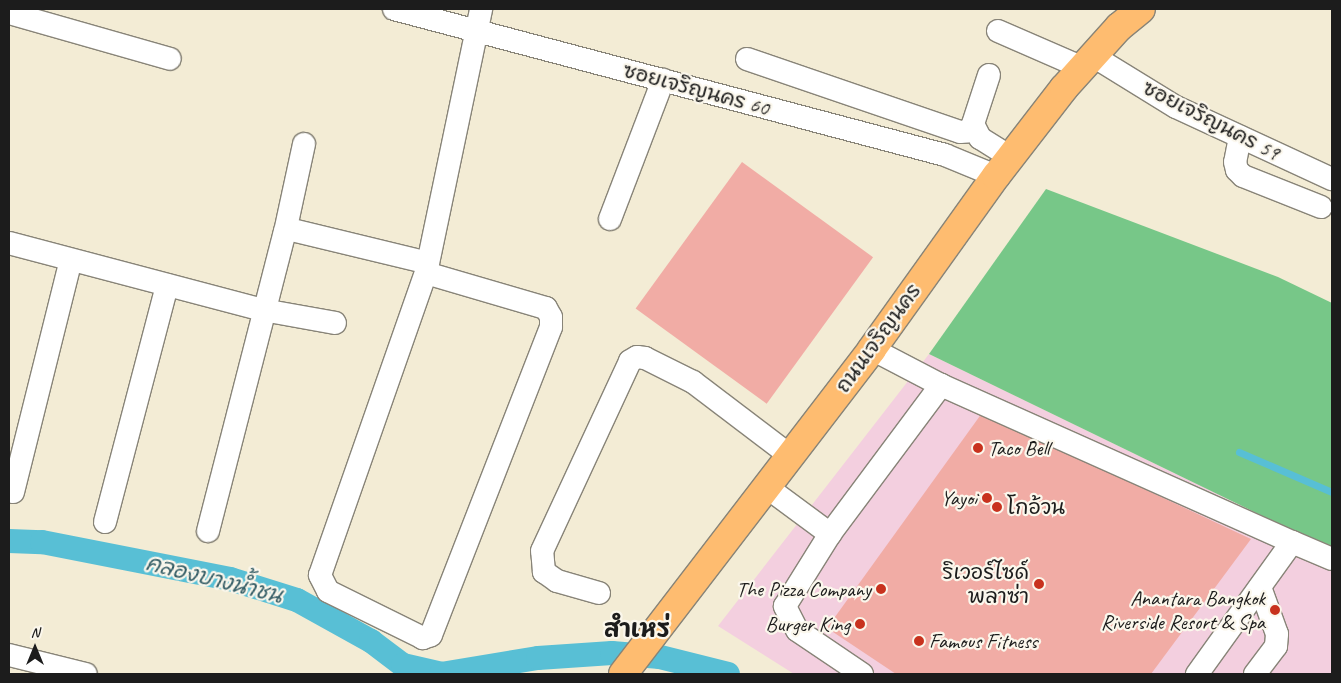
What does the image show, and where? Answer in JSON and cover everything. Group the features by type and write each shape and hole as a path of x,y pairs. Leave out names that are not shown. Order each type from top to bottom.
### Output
{"main road":[{"name":"ถนนเจริญนคร","path":"623,674 765,486 872,350 1003,166 1088,62 1119,27 1141,9"}],"street":[{"name":"ซอยเจริญนคร 60","path":"394,9 945,155 1003,166"},
{"path":"285,232 292,230 427,268 546,308 551,316 551,327 431,635 423,638 328,591 320,575 427,268 481,9"},
{"path":"9,13 170,59"},
{"name":"ซอยเจริญนคร 59","path":"998,31 1088,62 1176,107 1332,179"},
{"path":"747,59 960,132 975,131"},
{"path":"990,74 973,124 975,131 1003,166"},
{"path":"610,219 663,80"},
{"path":"1240,137 1235,162 1237,170 1243,176 1320,207"},
{"path":"208,531 263,310 285,232 304,144"},
{"path":"9,244 263,310 335,323"},
{"path":"13,492 71,260"},
{"path":"105,522 167,285"},
{"path":"872,350 941,385 1332,559"},
{"path":"599,593 557,581 544,572 542,551 630,361 637,357 645,358 694,382 789,455"},
{"path":"862,674 797,630 785,606 830,534 941,385"},
{"path":"765,486 830,534"},
{"path":"1197,674 1292,542"},
{"path":"1255,674 1276,646 1277,634 1260,588"},
{"path":"9,655 86,674"}],"shaded area":[{"path":"929,354 1277,523 1332,546 1332,674 794,674 718,626"}],"green space":[{"path":"1046,189 1278,277 1332,303 1332,546 1277,523 929,354"}],"building":[{"path":"742,162 873,257 767,404 636,308"},
{"name":"ริเวอร์ไซด์ พลาซ่า","path":"982,413 1251,539 1151,674 896,674 827,628"}],"waterway":[{"path":"1239,452 1332,492"},
{"name":"คลองบางน้ำชน","path":"9,541 42,542 230,579 297,600 371,641 403,665 441,674 538,658 612,653 660,657 728,674"}],"place":[{"name":"Taco Bell","path":"978,448"},
{"name":"Yayoi","path":"987,498"},
{"name":"โกอ้วน","path":"997,507"},
{"name":"ริเวอร์ไซด์ พลาซ่า","path":"1039,584"},
{"name":"The Pizza Company","path":"881,589"},
{"name":"Anantara Bangkok Riverside Resort & Spa","path":"1275,610"},
{"name":"Burger King","path":"860,624"},
{"name":"Famous Fitness","path":"919,641"}],"district":[{"name":"สำเหร่","path":"637,630"}]}
